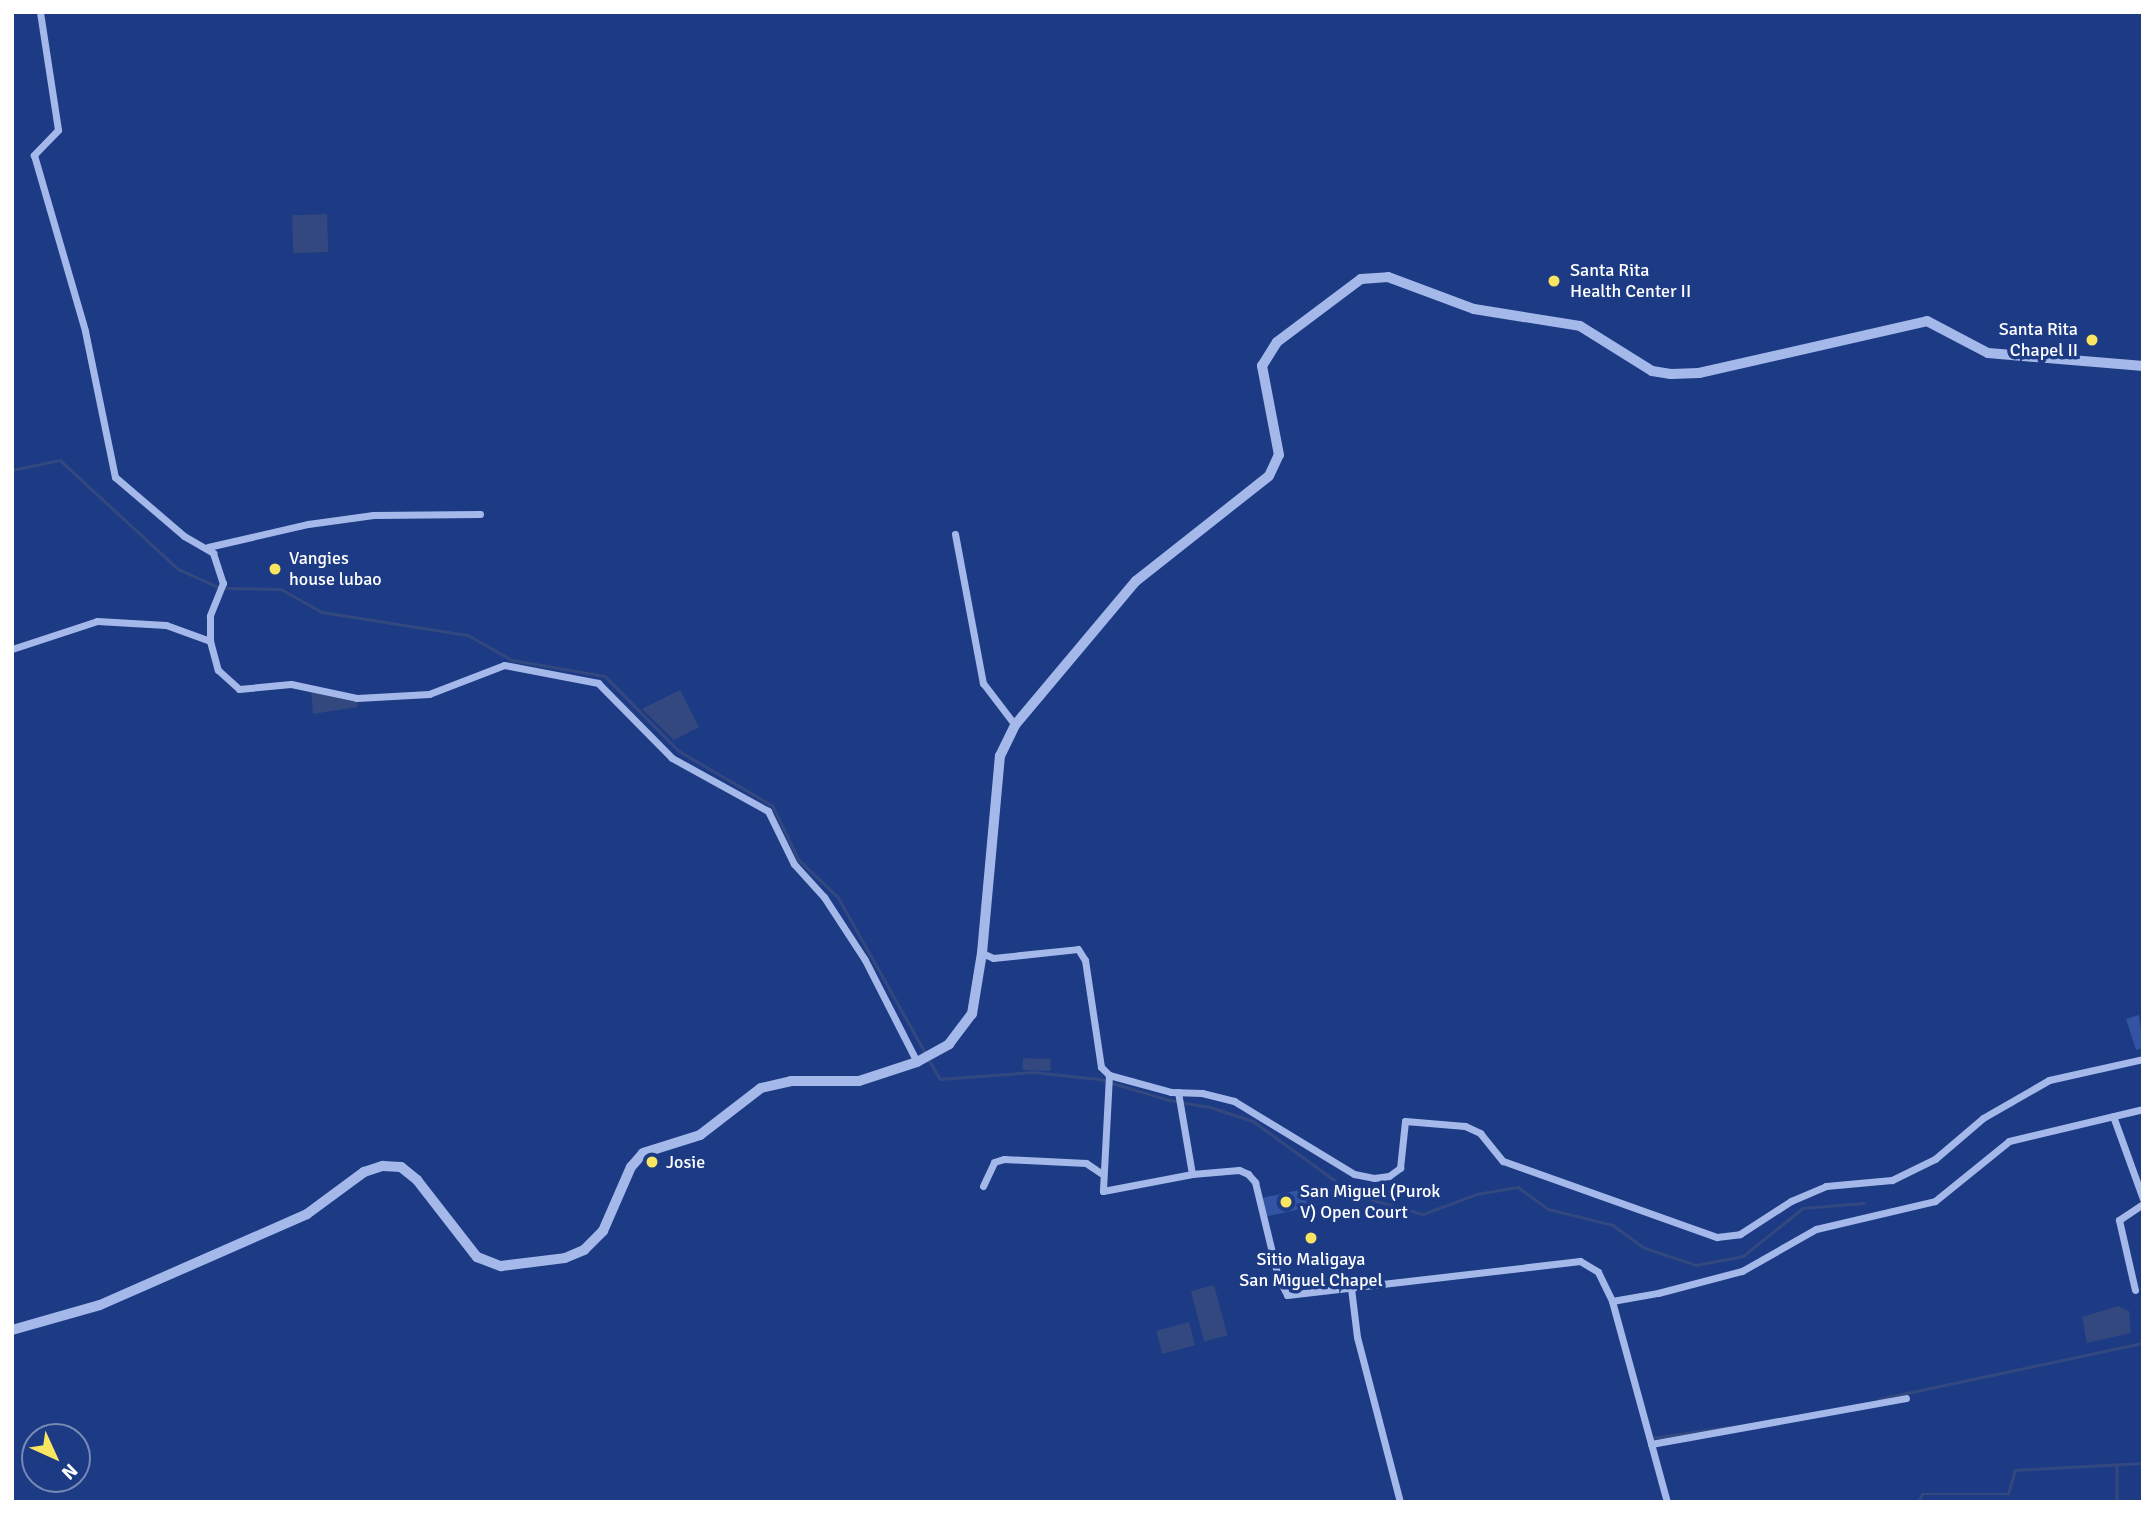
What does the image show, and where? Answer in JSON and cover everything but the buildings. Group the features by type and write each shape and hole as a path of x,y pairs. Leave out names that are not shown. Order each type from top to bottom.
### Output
{"street":[{"path":"40,12 58,131 34,155 85,331 115,477 184,536 208,547 308,524 373,515 480,514"},
{"path":"12,1330 100,1305 307,1214 364,1172 383,1166 401,1167 417,1180 477,1257 500,1266 565,1258 584,1250 603,1231 631,1167 643,1153 699,1135 761,1088 791,1081 859,1080 918,1062 949,1044 965,1027 972,1014 982,953 1000,756 1015,725 1136,581 1269,476 1279,455 1262,366 1286,334 1324,303 1372,275 1474,309 1580,326 1652,371 1671,374 1699,373 1927,321 1988,353 2143,366"},
{"path":"955,534 983,683 1015,725"},
{"path":"208,547 223,583 210,616 210,641 218,670 239,688 290,684 357,698 429,694 504,666 598,682 672,758 768,811 794,864 824,897 865,960 918,1062"},
{"path":"12,649 97,621 179,626 210,641"},
{"path":"982,953 993,958 1077,949 1085,960 1101,1067 1109,1075 1179,1096 1234,1101 1338,1166 1374,1178 1389,1176 1400,1168 1405,1121 1475,1128 1503,1161 1730,1238 1791,1201 1826,1186 1892,1180 1935,1159 1983,1118 2049,1080 2143,1059"},
{"path":"1109,1075 1101,1187 1107,1193 1192,1174 1239,1170 1255,1182 1278,1277 1287,1295 1580,1261 1598,1272 1612,1301 1667,1502"},
{"path":"1179,1096 1179,1109 1192,1174"},
{"path":"1612,1301 1742,1271 1816,1229 1935,1201 2009,1141 2143,1109"},
{"path":"2113,1116 2143,1199"},
{"path":"983,1186 994,1162 1004,1159 1086,1163 1102,1173"},
{"path":"2135,1290 2119,1220 2143,1205"},
{"path":"1351,1288 1357,1337 1400,1502"},
{"path":"1651,1444 1906,1398"}],"shaded area":[{"path":"327,214 328,252 293,253 292,215"},
{"path":"311,690 358,700 357,707 313,714"},
{"path":"680,690 699,727 674,740 642,709"},
{"path":"2139,1015 2143,1048 2136,1050 2126,1019"},
{"path":"1023,1058 1051,1059 1051,1071 1023,1070"},
{"name":"San Miguel (Purok V) Open Court","path":"1304,1189 1308,1208 1267,1216 1263,1198"},
{"path":"1214,1285 1227,1335 1204,1341 1191,1291"},
{"path":"2118,1306 2129,1311 2131,1333 2087,1343 2082,1317"},
{"path":"1189,1322 1195,1345 1162,1354 1156,1331"}],"waterway":[{"path":"12,470 60,460 178,569 218,587"},
{"path":"225,588 281,589 322,612 468,635 512,660 605,676 679,751 773,806 799,860 838,897 925,1052"},
{"path":"928,1058 940,1079 1033,1072 1099,1079 1169,1100 1210,1107 1253,1121 1355,1195 1423,1214 1477,1194 1518,1187 1548,1209 1613,1225 1645,1248 1696,1265 1743,1256 1803,1208 1864,1203"},
{"path":"1879,1399 2143,1343"},
{"path":"1652,1438 1728,1427"},
{"path":"1918,1502 1922,1494 2008,1494 2015,1470 2143,1463"},
{"path":"2117,1467 2117,1502"}],"place":[{"name":"Santa Rita Health Center II","path":"1554,281"},
{"name":"Santa Rita Chapel II","path":"2092,340"},
{"name":"Vangies house lubao","path":"275,569"},
{"name":"Josie","path":"652,1162"},
{"name":"San Miguel (Purok V) Open Court","path":"1286,1202"},
{"name":"Sitio Maligaya San Miguel Chapel","path":"1311,1238"}]}
